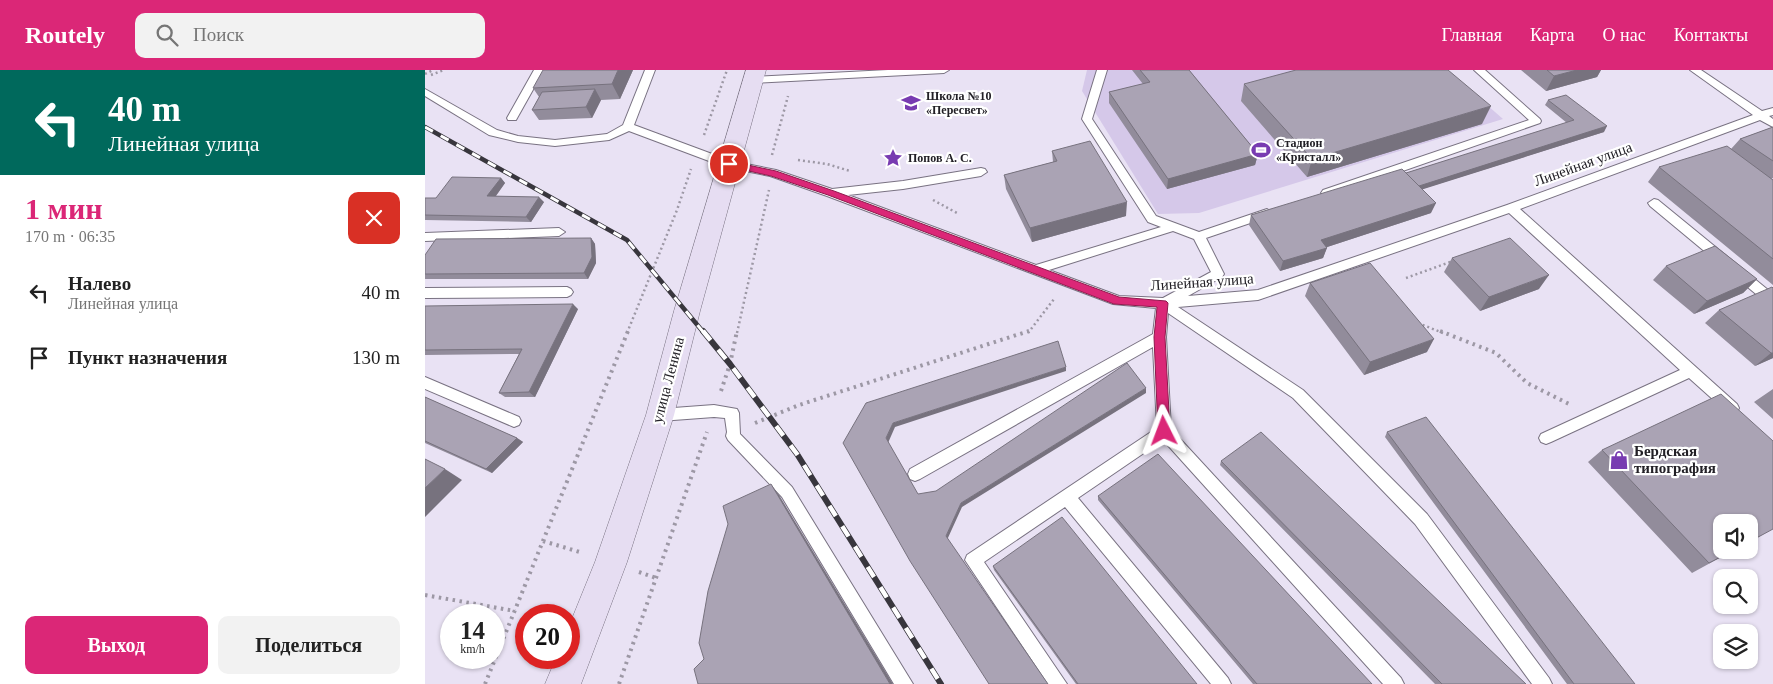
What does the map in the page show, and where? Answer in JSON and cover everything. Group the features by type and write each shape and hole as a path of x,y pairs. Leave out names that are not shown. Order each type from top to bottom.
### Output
{"street":[{"name":"улица Ленина","path":"563,684 611,562 660,415 687,310 755,75"}],"lane":[{"path":"512,118 539,70"},
{"path":"425,92 493,133 517,139 555,143 609,137 628,127 650,70"},
{"path":"755,75 793,78 944,70"},
{"path":"1102,70 1087,119 1152,219 1199,236 1274,211"},
{"path":"1321,195 1536,121 1479,70"},
{"path":"1695,70 1773,124"},
{"name":"Линейная улица","path":"628,127 697,154 729,164 772,173 831,193 1118,301 1163,303 1258,295 1511,208 1773,111"},
{"path":"831,193 903,185 981,172"},
{"path":"1654,203 1773,301"},
{"path":"1511,208 1739,414"},
{"path":"1035,270 1173,227"},
{"path":"425,238 559,232"},
{"path":"1163,303 1218,274 1199,236"},
{"path":"425,293 567,292"},
{"path":"1163,303 1159,337 1164,431 1395,684"},
{"path":"1163,303 1298,394 1421,519 1543,684"},
{"path":"915,474 1159,337"},
{"path":"1546,438 1691,371"},
{"path":"425,383 514,421"},
{"path":"660,415 714,411 732,413 733,433 787,492 903,684"},
{"path":"1058,684 973,560 1164,431"},
{"path":"1067,497 1222,684"}],"path":[{"path":"425,76 433,70"},
{"path":"425,76 444,70"},
{"path":"518,604 673,219 727,70"},
{"path":"619,684 730,364 772,173 771,159 793,78"},
{"path":"1406,278 1462,257"},
{"path":"703,444 799,406 1028,333 1067,282"},
{"path":"1417,322 1496,353 1527,383 1594,416"},
{"path":"425,595 515,611 485,684"}],"shaded area":[{"name":"Стадион «Кристалл»","path":"1087,70 1447,70 1503,119 1199,213 1158,214 1082,91"}],"building":[{"path":"543,70 618,70 612,84 533,88"},
{"path":"1140,70 1189,70 1258,154 1168,179 1109,92 1150,82"},
{"path":"1296,70 1448,70 1491,106 1312,159 1244,84"},
{"path":"1547,70 1577,70 1554,76"},
{"path":"595,89 586,107 532,110 542,92"},
{"path":"1566,95 1607,126 1419,186 1406,173 1574,120 1548,100"},
{"path":"1773,127 1773,161 1740,139"},
{"path":"1090,141 1127,202 1030,228 1004,175 1057,161 1052,151"},
{"path":"1727,146 1773,180 1773,259 1659,167"},
{"path":"1402,169 1436,203 1321,240 1327,248 1283,261 1251,215"},
{"path":"452,177 501,178 487,196 539,197 526,217 425,215 425,198 436,198"},
{"path":"591,238 592,257 584,273 425,274 425,255 436,239"},
{"path":"1510,238 1549,275 1489,297 1452,258"},
{"path":"1715,246 1757,279 1707,301 1666,266"},
{"path":"1370,263 1434,339 1370,362 1310,283"},
{"path":"1772,287 1773,353 1771,353 1719,310"},
{"path":"573,304 529,392 499,393 522,349 425,350 425,306"},
{"path":"1058,341 1066,367 893,423 886,438 918,494 936,491 1127,363 1146,388 961,503 946,536 1048,684 989,684 910,561 843,443 866,403"},
{"path":"1721,394 1773,441 1773,529 1758,537 1758,514 1713,514 1713,559 1717,559 1709,563 1602,450"},
{"path":"425,397 517,438 486,469 425,441"},
{"path":"1426,417 1635,684 1574,684 1387,432"},
{"path":"1261,432 1526,684 1442,684 1221,461"},
{"path":"1158,454 1372,684 1257,684 1098,496"},
{"path":"425,459 445,469 425,488"},
{"path":"771,484 890,684 698,684 694,669 704,659 699,643 708,591 728,524 723,506"},
{"path":"1062,517 1197,684 1078,684 993,566"}],"railway":[{"path":"425,127 627,240 704,333"},
{"path":"703,331 797,454 941,684"}],"place":[{"name":"Школа №10 «Пересвет»","path":"911,103"},
{"name":"Стадион «Кристалл»","path":"1261,150"},
{"name":"Попов А. С.","path":"893,158"},
{"name":"Бердская типография","path":"1619,460"}],"route":[{"path":"729,164 772,173 831,193 1118,301 1163,303 1159,337 1164,431"}]}
